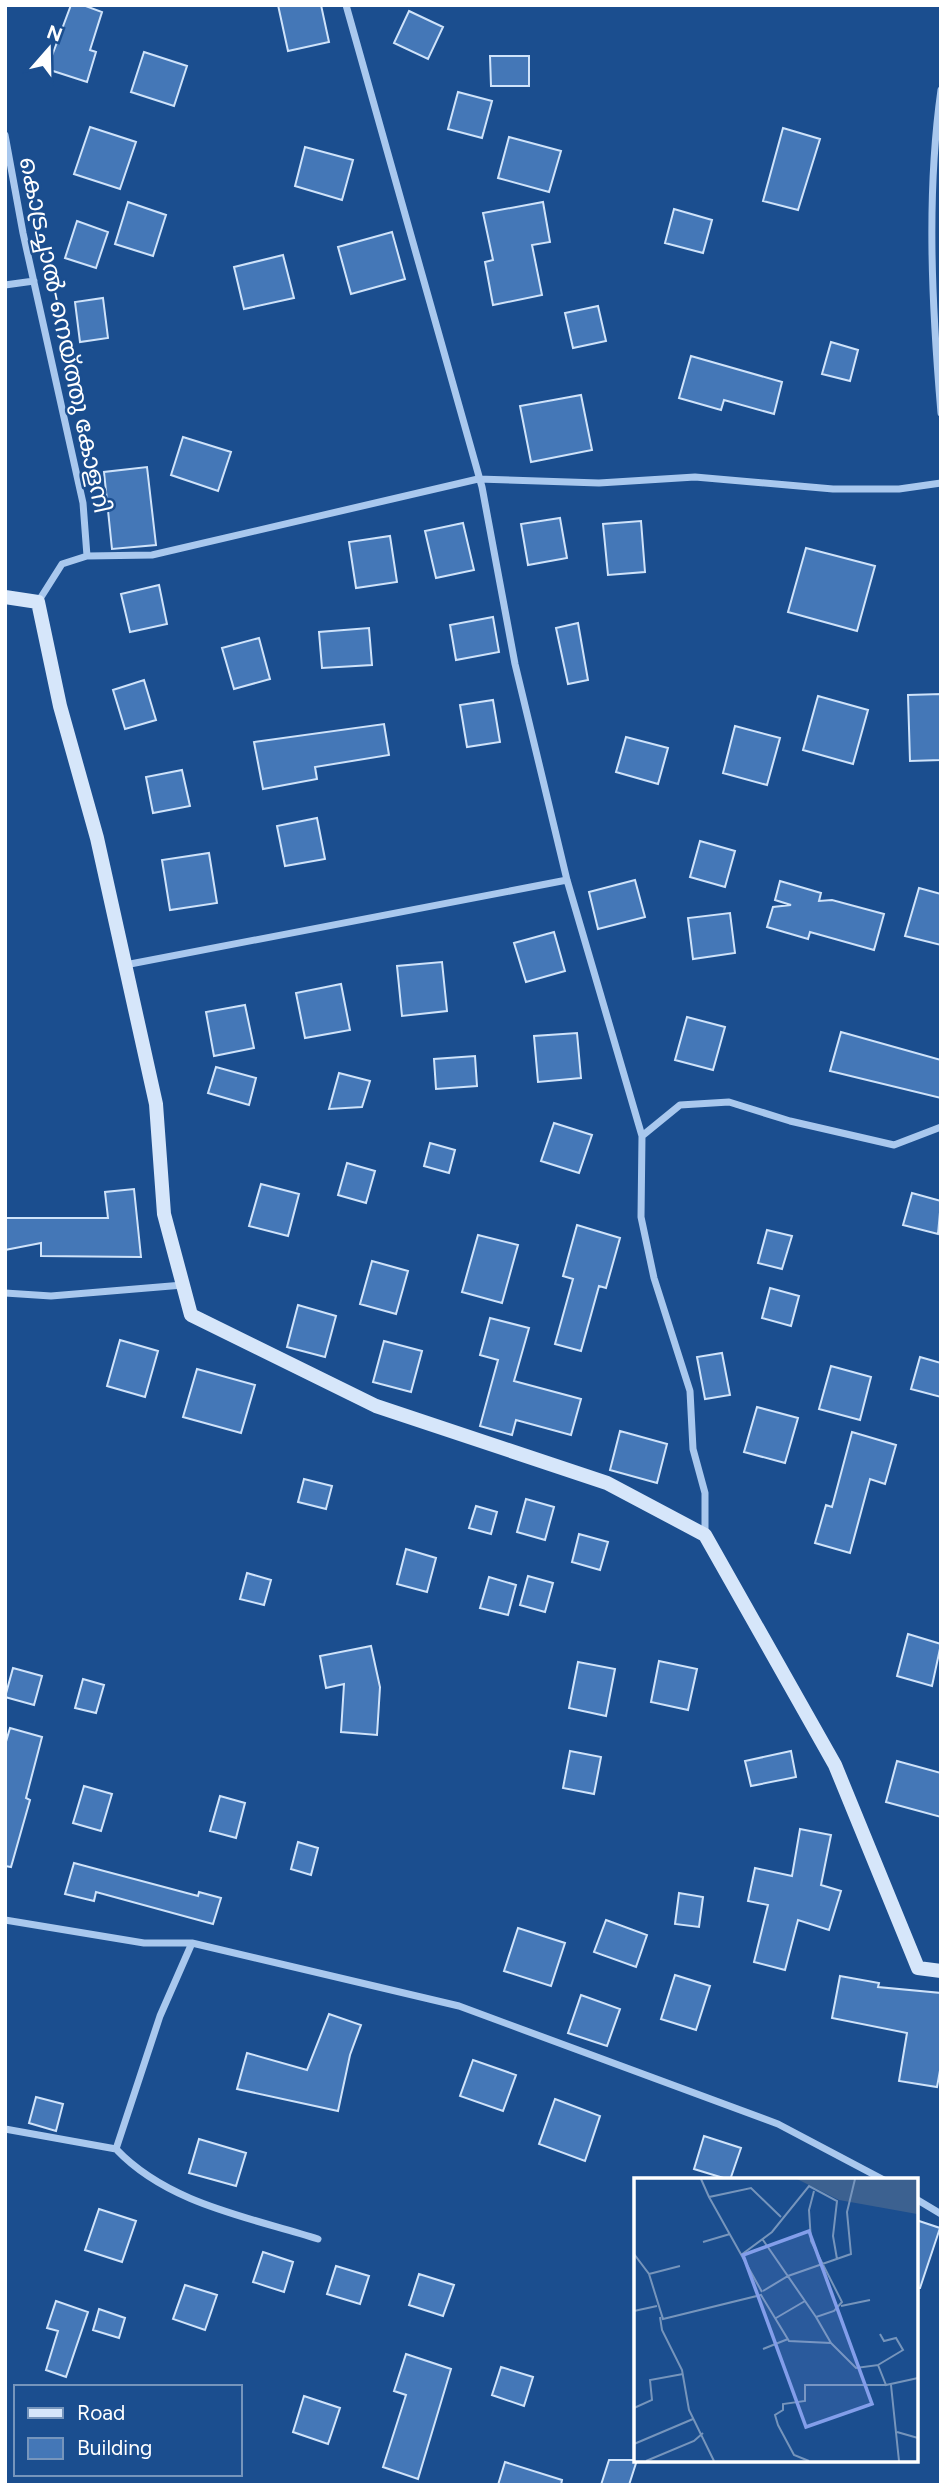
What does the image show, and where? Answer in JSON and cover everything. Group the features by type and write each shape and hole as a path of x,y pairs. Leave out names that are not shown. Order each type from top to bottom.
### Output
{"main road":[{"path":"5,597 38,602 60,706 97,838 156,1104 164,1214 191,1315 376,1406 607,1483 705,1535 835,1765 918,1968 941,1971"}],"street":[{"path":"346,5 478,479 514,664 567,880 642,1136 641,1217 654,1279 690,1391 693,1449 705,1493 705,1535"},
{"path":"941,90 933,148 935,299 941,413"},
{"name":"കൊട്രച്ചാൽ-നെയ്ത്തു കോളനി","path":"5,135 83,503 87,556"},
{"path":"5,285 34,281"},
{"path":"38,602 62,564 87,556 152,555 478,479 599,483 695,477 833,489 899,489 941,483"},
{"path":"125,965 567,880"},
{"path":"642,1136 680,1105 729,1102 790,1122 894,1145 941,1127"},
{"path":"5,1293 51,1296 183,1285"},
{"path":"5,1920 144,1943 192,1943 459,2006 778,2124 880,2178"},
{"path":"116,2149 160,2016 192,1943"},
{"path":"5,2129 116,2149 136,2170 170,2192 318,2239"},
{"path":"918,2200 941,2214"}],"building":[{"path":"71,5 83,5 102,12 90,50 96,52 87,82 47,69"},
{"path":"278,5 321,5 329,42 288,51"},
{"path":"409,11 443,27 428,59 394,43"},
{"path":"144,52 187,66 174,106 131,92"},
{"path":"490,56 529,56 529,86 491,86"},
{"path":"458,92 492,101 482,138 448,129"},
{"path":"90,127 136,142 120,189 74,174"},
{"path":"783,128 820,139 798,210 763,201"},
{"path":"509,137 561,151 549,192 498,178"},
{"path":"305,147 353,160 342,200 295,186"},
{"path":"128,202 166,215 153,256 115,244"},
{"path":"543,202 550,242 532,245 542,295 493,305 485,262 493,260 483,213"},
{"path":"674,209 712,220 703,253 665,243"},
{"path":"77,221 108,232 96,268 65,258"},
{"path":"392,232 405,279 351,294 338,247"},
{"path":"283,255 294,298 244,309 234,267"},
{"path":"103,298 108,338 80,342 75,302"},
{"path":"598,306 606,341 573,348 565,313"},
{"path":"831,342 858,350 850,381 822,374"},
{"path":"691,356 782,382 774,414 724,400 721,410 679,398"},
{"path":"581,395 592,450 531,462 520,406"},
{"path":"183,437 231,452 218,491 171,475"},
{"path":"147,467 156,545 112,549 104,472"},
{"path":"560,518 567,558 528,565 521,524"},
{"path":"641,521 645,572 608,575 603,524"},
{"path":"463,523 474,570 436,578 425,531"},
{"path":"390,536 397,582 356,588 349,542"},
{"path":"806,548 875,566 857,631 788,612"},
{"path":"159,585 167,624 130,632 121,594"},
{"path":"493,617 499,652 456,660 450,625"},
{"path":"578,623 588,680 568,684 556,628"},
{"path":"369,628 372,665 322,668 319,632"},
{"path":"259,638 270,679 234,689 222,648"},
{"path":"144,680 156,720 125,729 113,690"},
{"path":"941,694 941,760 910,761 908,695"},
{"path":"818,696 868,710 853,764 803,750"},
{"path":"493,700 500,742 467,747 460,705"},
{"path":"384,724 389,755 315,767 317,779 263,789 254,742"},
{"path":"735,726 780,738 767,785 723,773"},
{"path":"626,737 668,748 658,784 616,772"},
{"path":"182,770 190,806 153,813 146,777"},
{"path":"317,818 325,859 285,866 277,826"},
{"path":"700,841 735,851 725,887 690,877"},
{"path":"209,853 217,903 170,910 162,860"},
{"path":"635,880 645,917 598,929 589,892"},
{"path":"780,881 821,893 819,901 832,900 884,914 874,950 810,932 808,939 767,927 773,907 791,905 775,900"},
{"path":"919,888 941,894 941,945 905,936"},
{"path":"730,913 735,953 693,959 688,918"},
{"path":"554,932 565,971 526,982 514,943"},
{"path":"442,962 447,1011 402,1016 397,966"},
{"path":"341,984 350,1030 305,1038 296,993"},
{"path":"245,1005 254,1048 214,1056 206,1012"},
{"path":"687,1017 725,1027 713,1070 675,1060"},
{"path":"841,1032 941,1060 941,1098 830,1071"},
{"path":"577,1033 581,1078 538,1082 534,1036"},
{"path":"475,1056 477,1086 436,1089 434,1059"},
{"path":"216,1067 256,1078 249,1105 208,1093"},
{"path":"339,1073 370,1081 362,1107 329,1109"},
{"path":"554,1123 592,1135 579,1173 541,1161"},
{"path":"430,1143 455,1150 449,1173 424,1166"},
{"path":"347,1163 375,1171 366,1203 338,1195"},
{"path":"261,1184 299,1194 288,1236 249,1226"},
{"path":"134,1189 141,1257 41,1256 41,1243 5,1250 5,1218 108,1218 105,1192"},
{"path":"912,1193 941,1201 938,1234 903,1225"},
{"path":"577,1225 620,1238 606,1288 599,1286 581,1351 555,1344 573,1279 563,1276"},
{"path":"767,1230 792,1236 782,1269 758,1263"},
{"path":"478,1235 518,1245 502,1303 462,1292"},
{"path":"372,1261 408,1271 396,1314 360,1304"},
{"path":"770,1288 799,1296 791,1326 762,1318"},
{"path":"298,1305 336,1316 325,1357 287,1347"},
{"path":"490,1318 529,1328 514,1381 581,1399 571,1435 516,1420 512,1435 480,1426 498,1360 480,1355"},
{"path":"120,1340 158,1351 145,1397 107,1386"},
{"path":"384,1341 422,1351 411,1392 373,1382"},
{"path":"722,1353 730,1395 705,1399 697,1357"},
{"path":"920,1357 941,1363 941,1397 911,1389"},
{"path":"831,1366 871,1377 860,1420 819,1409"},
{"path":"197,1369 255,1385 241,1433 183,1417"},
{"path":"757,1407 798,1418 785,1463 744,1452"},
{"path":"620,1431 667,1444 657,1483 610,1470"},
{"path":"852,1432 896,1445 885,1484 870,1479 850,1553 815,1543 826,1505 832,1507"},
{"path":"304,1479 332,1486 326,1509 298,1502"},
{"path":"526,1499 554,1507 545,1540 517,1532"},
{"path":"476,1506 497,1512 491,1534 469,1528"},
{"path":"579,1534 608,1542 600,1570 572,1562"},
{"path":"406,1549 436,1558 427,1592 397,1584"},
{"path":"247,1573 271,1580 264,1605 240,1599"},
{"path":"528,1576 553,1583 545,1612 520,1605"},
{"path":"489,1577 516,1585 508,1615 480,1608"},
{"path":"908,1634 941,1644 932,1686 897,1676"},
{"path":"371,1646 380,1687 377,1735 341,1732 344,1684 326,1688 320,1656"},
{"path":"659,1661 697,1669 688,1710 651,1702"},
{"path":"578,1662 615,1669 606,1716 569,1708"},
{"path":"13,1668 42,1676 34,1705 5,1697"},
{"path":"83,1679 104,1685 96,1713 75,1708"},
{"path":"10,1728 42,1737 26,1798 30,1800 11,1867 5,1866 5,1745"},
{"path":"570,1751 601,1757 594,1794 563,1788"},
{"path":"791,1751 796,1777 751,1786 745,1761"},
{"path":"897,1761 941,1773 941,1817 886,1802"},
{"path":"84,1786 112,1794 101,1831 73,1823"},
{"path":"220,1796 245,1803 236,1838 210,1831"},
{"path":"800,1829 831,1835 821,1885 841,1891 829,1930 798,1920 785,1970 754,1962 768,1905 748,1901 755,1868 792,1876"},
{"path":"298,1842 318,1848 311,1875 291,1869"},
{"path":"74,1863 198,1896 199,1892 221,1898 213,1924 96,1892 94,1901 65,1894"},
{"path":"679,1893 703,1897 699,1927 675,1924"},
{"path":"606,1920 647,1935 636,1967 594,1952"},
{"path":"518,1928 565,1943 551,1986 504,1971"},
{"path":"675,1975 710,1986 696,2030 661,2019"},
{"path":"840,1976 879,1983 878,1987 941,1993 941,2065 937,2087 899,2081 907,2033 832,2018"},
{"path":"581,1995 620,2009 607,2046 568,2033"},
{"path":"329,2014 361,2025 350,2055 338,2111 237,2089 247,2053 307,2070"},
{"path":"473,2060 516,2075 503,2111 460,2096"},
{"path":"36,2097 63,2104 56,2131 29,2123"},
{"path":"555,2099 600,2116 585,2161 539,2144"},
{"path":"704,2136 741,2148 731,2178 694,2169"},
{"path":"199,2139 246,2153 236,2186 189,2173"},
{"path":"99,2209 136,2221 122,2262 85,2250"},
{"path":"918,2221 940,2228 918,2288"},
{"path":"263,2252 293,2262 284,2292 253,2282"},
{"path":"336,2266 369,2276 360,2304 327,2294"},
{"path":"419,2274 454,2285 443,2316 409,2305"},
{"path":"185,2285 217,2295 205,2330 173,2319"},
{"path":"56,2301 88,2312 66,2377 46,2370 58,2331 47,2328"},
{"path":"99,2309 125,2318 119,2338 93,2330"},
{"path":"406,2354 451,2369 418,2479 383,2467 406,2395 394,2391"},
{"path":"501,2367 533,2377 524,2406 492,2395"},
{"path":"304,2396 340,2408 328,2444 293,2432"},
{"path":"609,2460 636,2462 629,2485 601,2485"},
{"path":"505,2462 562,2480 561,2485 498,2485"}]}
